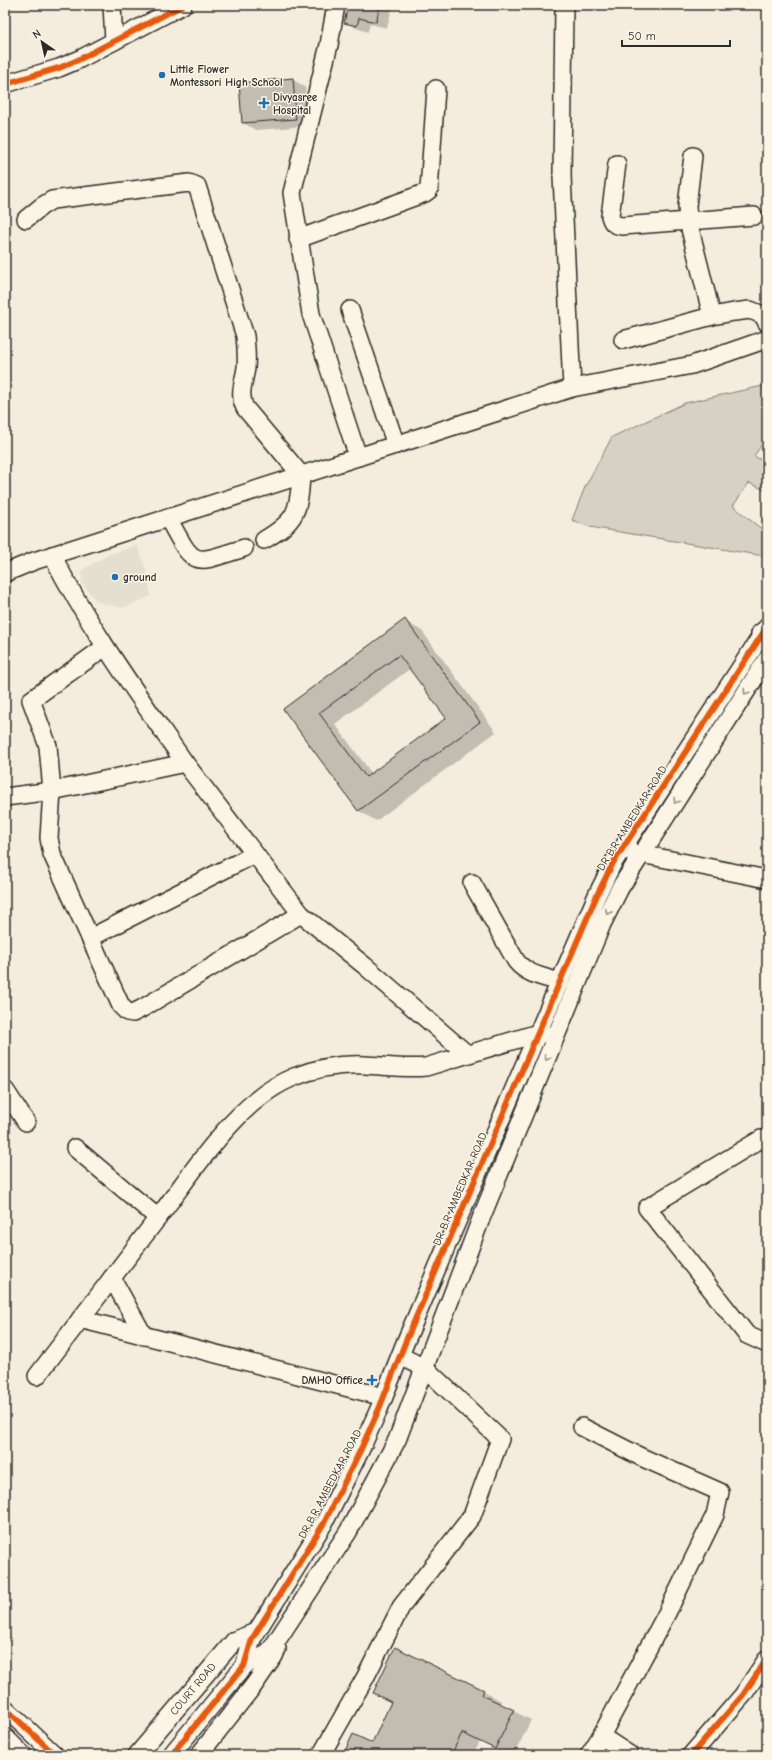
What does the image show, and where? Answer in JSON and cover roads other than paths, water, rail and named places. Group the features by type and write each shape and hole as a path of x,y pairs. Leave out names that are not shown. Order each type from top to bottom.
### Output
{"street":[{"path":"112,5 114,41"},
{"path":"5,84 66,66 183,5"},
{"path":"336,5 329,45 292,193 311,314 358,457"},
{"path":"564,5 562,176 572,388"},
{"path":"298,238 430,190 436,89"},
{"path":"693,156 687,206 688,221 712,316"},
{"path":"617,164 610,216 611,221 615,225 622,226 754,216"},
{"path":"26,219 52,200 189,183 197,186 245,336 246,358 241,393 242,401 245,408 301,475 300,499 297,509 290,521 264,540"},
{"path":"350,310 396,445"},
{"path":"623,340 712,316 750,310 763,315 767,323"},
{"path":"5,572 52,555 572,388 692,365 767,339"},
{"path":"168,518 185,550 197,560 205,560 244,548"},
{"path":"52,555 73,596 105,647 185,764 301,914 365,966 467,1054"},
{"name":"DR B.R AMBEDKAR ROAD","path":"240,1671 252,1639 324,1523 370,1431 400,1356 597,895 622,850 765,632"},
{"path":"105,647 31,700 48,746 52,791 49,838 52,854 121,1006 127,1012 132,1013 301,914"},
{"name":"DR B.R AMBEDKAR ROAD","path":"171,1755 240,1671 265,1655 275,1643 348,1532 382,1470 397,1440 482,1216 602,924 620,888 767,659"},
{"path":"5,797 52,791 185,764"},
{"path":"622,850 767,879"},
{"path":"90,938 255,854"},
{"path":"472,883 516,961 522,968 529,972 560,982"},
{"path":"37,1376 210,1150 241,1114 274,1087 294,1077 315,1070 345,1065 419,1067 538,1033 556,1036"},
{"path":"5,1090 26,1122"},
{"path":"761,1139 647,1208 747,1336 767,1344"},
{"path":"75,1148 158,1218"},
{"path":"112,1278 144,1336"},
{"path":"80,1320 384,1397"},
{"path":"321,1755 365,1678 401,1606 472,1516 500,1439 425,1368 400,1356"},
{"path":"582,1427 641,1457 720,1492 715,1515 667,1613 601,1736 589,1755"},
{"name":"COURT ROAD","path":"137,1755 235,1640 256,1632"},
{"path":"199,1755 254,1685 274,1656 277,1651 275,1643"},
{"path":"691,1755 743,1695 767,1659"},
{"path":"5,1708 55,1755"},
{"path":"601,1736 630,1755"},
{"path":"5,1737 23,1755"}],"place":[{"name":"Little Flower Montessori High School","path":"162,75"},
{"name":"Divyasree Hospital","path":"264,103"},
{"name":"ground","path":"115,577"},
{"name":"DMHO Office","path":"372,1380"}]}
